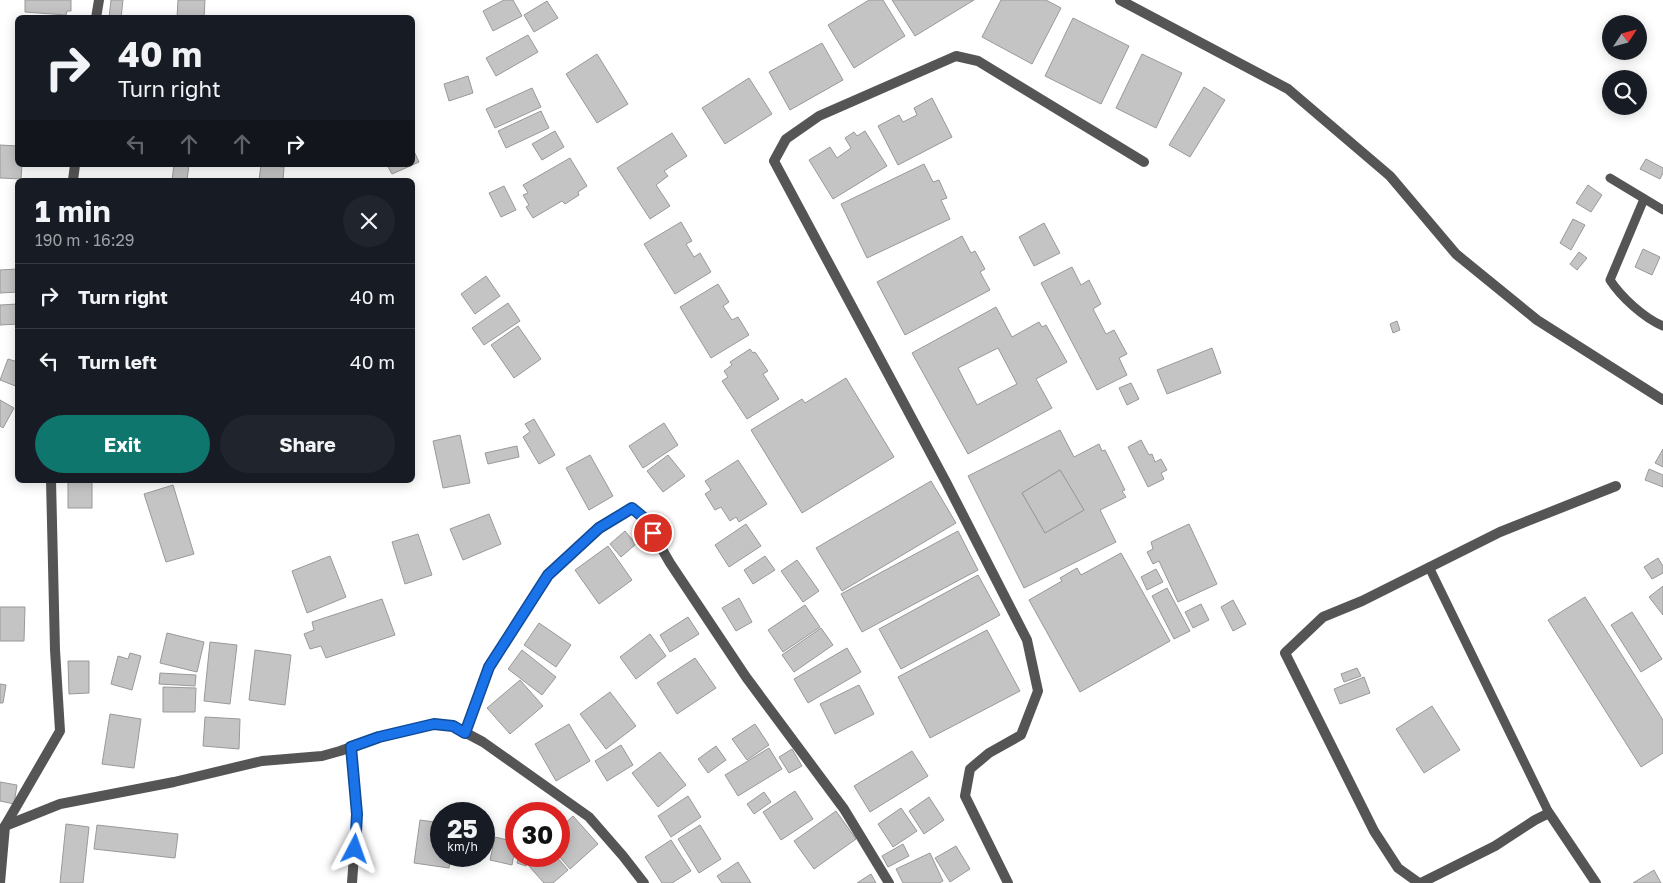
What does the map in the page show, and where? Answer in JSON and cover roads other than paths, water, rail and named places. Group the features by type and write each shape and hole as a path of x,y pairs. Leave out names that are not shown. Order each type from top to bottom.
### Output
{"street":[{"path":"96,15 99,0"},
{"path":"1120,0 1288,89 1390,176 1463,260 1537,320 1663,400"},
{"path":"1008,883 966,796 970,768 989,753 1022,735 1038,691 1027,640 946,482 774,161 786,139 819,116 956,56 978,62 1144,162"},
{"path":"0,883 5,826 60,731 55,650 51,483"},
{"path":"1596,883 1549,813 1495,846 1420,883 1398,868 1374,831 1285,653 1323,617 1362,601 1500,532 1616,486"},
{"path":"465,733 489,667 548,575 599,528 632,508 644,518 670,563 746,677 844,809 889,883"},
{"path":"5,826 60,804 174,782 262,761 322,756 379,737 434,724 453,726 483,742 589,817 644,883"},
{"path":"351,747 357,814 352,883"}],"lane":[{"path":"1610,178 1663,210"},
{"path":"1644,199 1610,280 1619,294 1656,323 1663,326"},
{"path":"1429,567 1549,813"}]}
